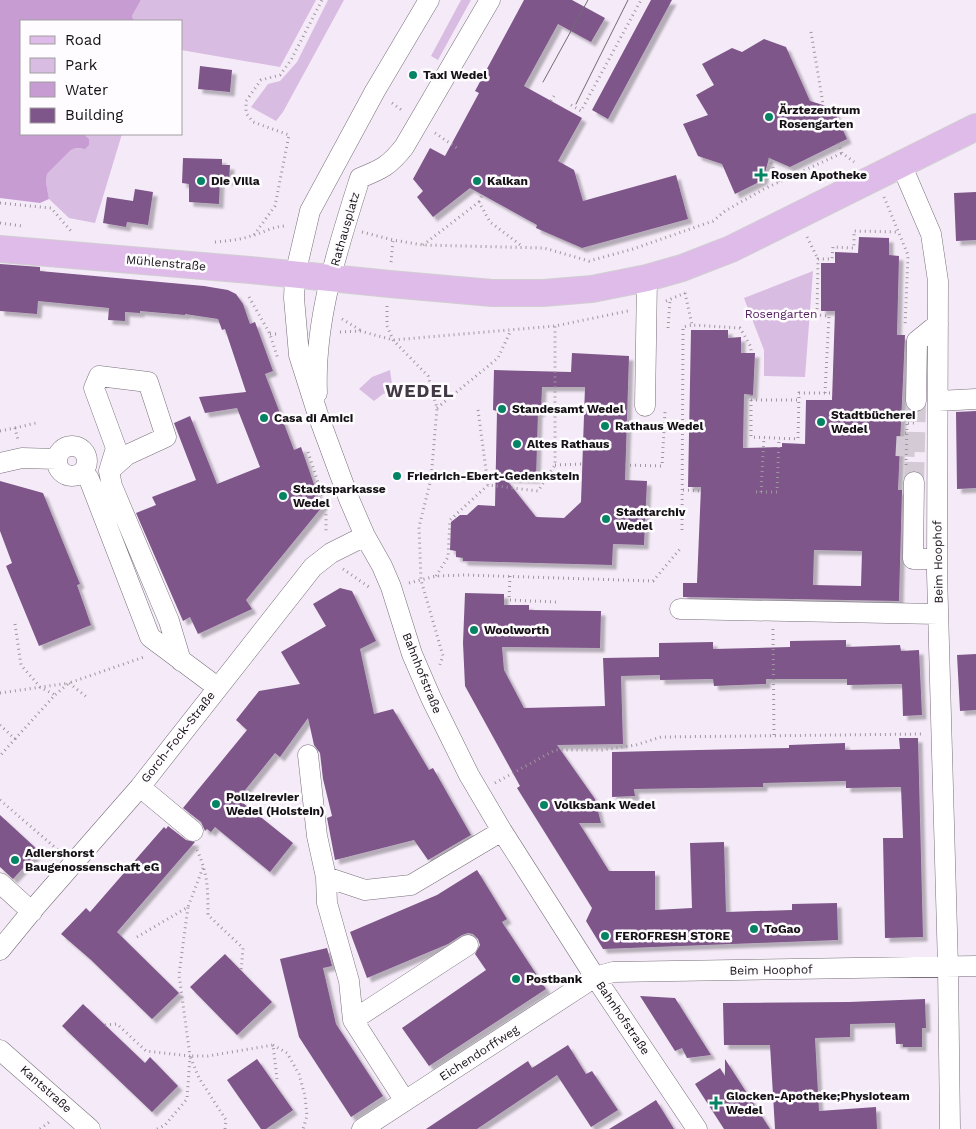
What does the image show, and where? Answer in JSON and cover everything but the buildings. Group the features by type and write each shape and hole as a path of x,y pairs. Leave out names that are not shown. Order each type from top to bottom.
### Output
{"main road":[{"path":"331,279 492,293 544,293 592,289 647,278 682,268 731,249 976,127"},
{"name":"Mühlenstraße","path":"0,249 250,270 331,279"}],"street":[{"name":"Rathausplatz","path":"365,536 318,415 299,355 294,298 295,275 310,211 334,165 428,0"},
{"name":"Rathausplatz","path":"318,415 316,365 320,332 331,279 360,178 388,165 404,147 490,0"},
{"name":"Beim Hoophof","path":"901,164 931,234 938,281 937,559 948,966 950,1129"},
{"path":"645,406 647,278"},
{"path":"916,401 918,341 938,324"},
{"path":"109,472 127,455 166,437 148,382 99,376 94,388 116,448 109,472 112,486 169,621 174,655"},
{"path":"938,401 976,400"},
{"path":"0,463 22,458 57,459 60,471 65,474 71,476 78,475 83,471 89,479 150,637 217,687"},
{"path":"910,475 912,559 937,559"},
{"name":"Gorch-Fock-Straße","path":"0,950 140,787 313,567 331,553 365,536"},
{"name":"Bahnhofstraße","path":"365,536 382,566 391,587 412,654 431,698 469,775 502,831 595,977 697,1129"},
{"path":"680,610 938,614"},
{"path":"308,755 317,836 326,877 327,903 349,981 353,1020 405,1101"},
{"path":"140,787 195,840"},
{"path":"326,877 365,890 410,885 502,831"},
{"path":"0,883 32,912"},
{"path":"353,1020 468,945"},
{"name":"Beim Hoophof","path":"595,977 613,972 976,966"},
{"name":"Eichendorffweg","path":"362,1129 595,977"},
{"name":"Kantstraße","path":"0,1050 90,1129"}],"path":[{"path":"305,227 282,226 253,236 275,206 289,135 253,122 246,113 246,101 261,80 280,74 291,60 322,0"},
{"path":"571,105 581,110 640,0"},
{"path":"811,32 823,104"},
{"path":"552,101 554,96"},
{"path":"392,240 423,245 544,248 589,261 633,249 713,221 725,211 779,182 842,153 838,143"},
{"path":"769,158 779,182"},
{"path":"423,245 478,202 482,195"},
{"path":"478,202 490,222 524,247"},
{"path":"886,202 908,255"},
{"path":"0,203 51,208 71,232"},
{"path":"818,259 832,259 833,248 854,248 854,232 899,232"},
{"path":"806,236 818,259 817,315 830,316 825,393"},
{"path":"685,293 692,325"},
{"path":"249,297 270,334 279,362"},
{"path":"682,530 683,327 692,325 740,328 751,347 751,353"},
{"path":"436,576 448,557 450,520 488,485 538,491 555,465 555,326"},
{"path":"437,408 498,358 511,330"},
{"path":"392,340 428,376 437,408 431,478 419,527 421,580 443,656 431,698"},
{"path":"751,395 751,437 798,439 799,393 832,393"},
{"path":"751,400 799,400"},
{"path":"478,410 488,485"},
{"path":"15,428 36,423"},
{"path":"907,423 910,475"},
{"path":"900,433 907,433"},
{"path":"762,492 764,437"},
{"path":"756,492 777,492 779,438"},
{"path":"306,445 326,507 326,537 331,553"},
{"path":"555,465 582,464"},
{"path":"625,465 662,466"},
{"path":"683,490 701,490"},
{"path":"407,583 436,576 510,576 653,581 680,549"},
{"path":"510,576 509,600 556,602"},
{"path":"773,612 774,736"},
{"path":"15,624 21,664 40,687 55,695"},
{"path":"0,693 69,683 174,655"},
{"path":"0,756 55,695 69,683"},
{"path":"69,683 88,698"},
{"path":"0,725 15,739"},
{"path":"494,784 555,750 611,749 636,746 661,737 942,734"},
{"path":"0,800 74,864"},
{"path":"195,840 208,883 208,915 243,948 241,971"},
{"path":"157,1129 165,1126 187,1098 190,1056 179,975 188,906 204,865"},
{"path":"137,937 188,906"},
{"path":"105,1025 117,1024 146,1051 208,1056 273,1045 288,1053 299,1074 305,1096 307,1116 303,1129"},
{"path":"273,1045 277,1079"},
{"path":"190,1056 199,1078 226,1120 225,1129"}],"green space":[{"path":"141,0 316,0 280,67 182,50 182,20 134,20 132,16"},
{"path":"328,0 344,0 283,112 276,121 251,107 268,84 280,81 297,62"},
{"path":"461,0 471,0 438,60 431,56"},
{"path":"85,135 122,135 95,223 69,218 49,199 46,182 47,174 71,150 76,148 82,149 89,139"},
{"name":"Rosengarten","path":"813,271 805,377 764,376 764,350 744,298"},
{"path":"390,370 393,391 383,394 374,401 359,389 372,377"}],"water":[{"path":"0,0 141,0 132,16 134,20 20,20 20,135 85,135 89,139 89,145 85,149 76,148 71,150 47,174 46,182 49,199 40,203 0,198"}],"tunnel":[{"path":"914,482 916,401"},
{"path":"896,446 915,447"}],"tram line":[{"path":"543,82 588,0"},
{"path":"576,104 628,0"}],"place":[{"name":"Taxi Wedel","path":"413,75"},
{"name":"Ärztezentrum Rosengarten","path":"769,117"},
{"name":"Rosen Apotheke","path":"761,175"},
{"name":"Die Villa","path":"201,181"},
{"name":"Kalkan","path":"477,181"},
{"name":"Standesamt Wedel","path":"502,409"},
{"name":"Casa di Amici","path":"264,418"},
{"name":"Stadtbücherei Wedel","path":"821,422"},
{"name":"Rathaus Wedel","path":"605,426"},
{"name":"Altes Rathaus","path":"517,444"},
{"name":"Friedrich-Ebert-Gedenkstein","path":"397,476"},
{"name":"Stadtsparkasse Wedel","path":"283,496"},
{"name":"Stadtarchiv Wedel","path":"606,519"},
{"name":"Woolworth","path":"474,630"},
{"name":"Polizeirevier Wedel (Holstein)","path":"216,804"},
{"name":"Volksbank Wedel","path":"544,805"},
{"name":"Adlershorst Baugenossenschaft eG","path":"15,860"},
{"name":"ToGao","path":"754,929"},
{"name":"FEROFRESH STORE","path":"605,936"},
{"name":"Postbank","path":"516,979"},
{"name":"Glocken-Apotheke;Physioteam Wedel","path":"716,1103"}],"district":[{"name":"WEDEL","path":"420,391"}]}
